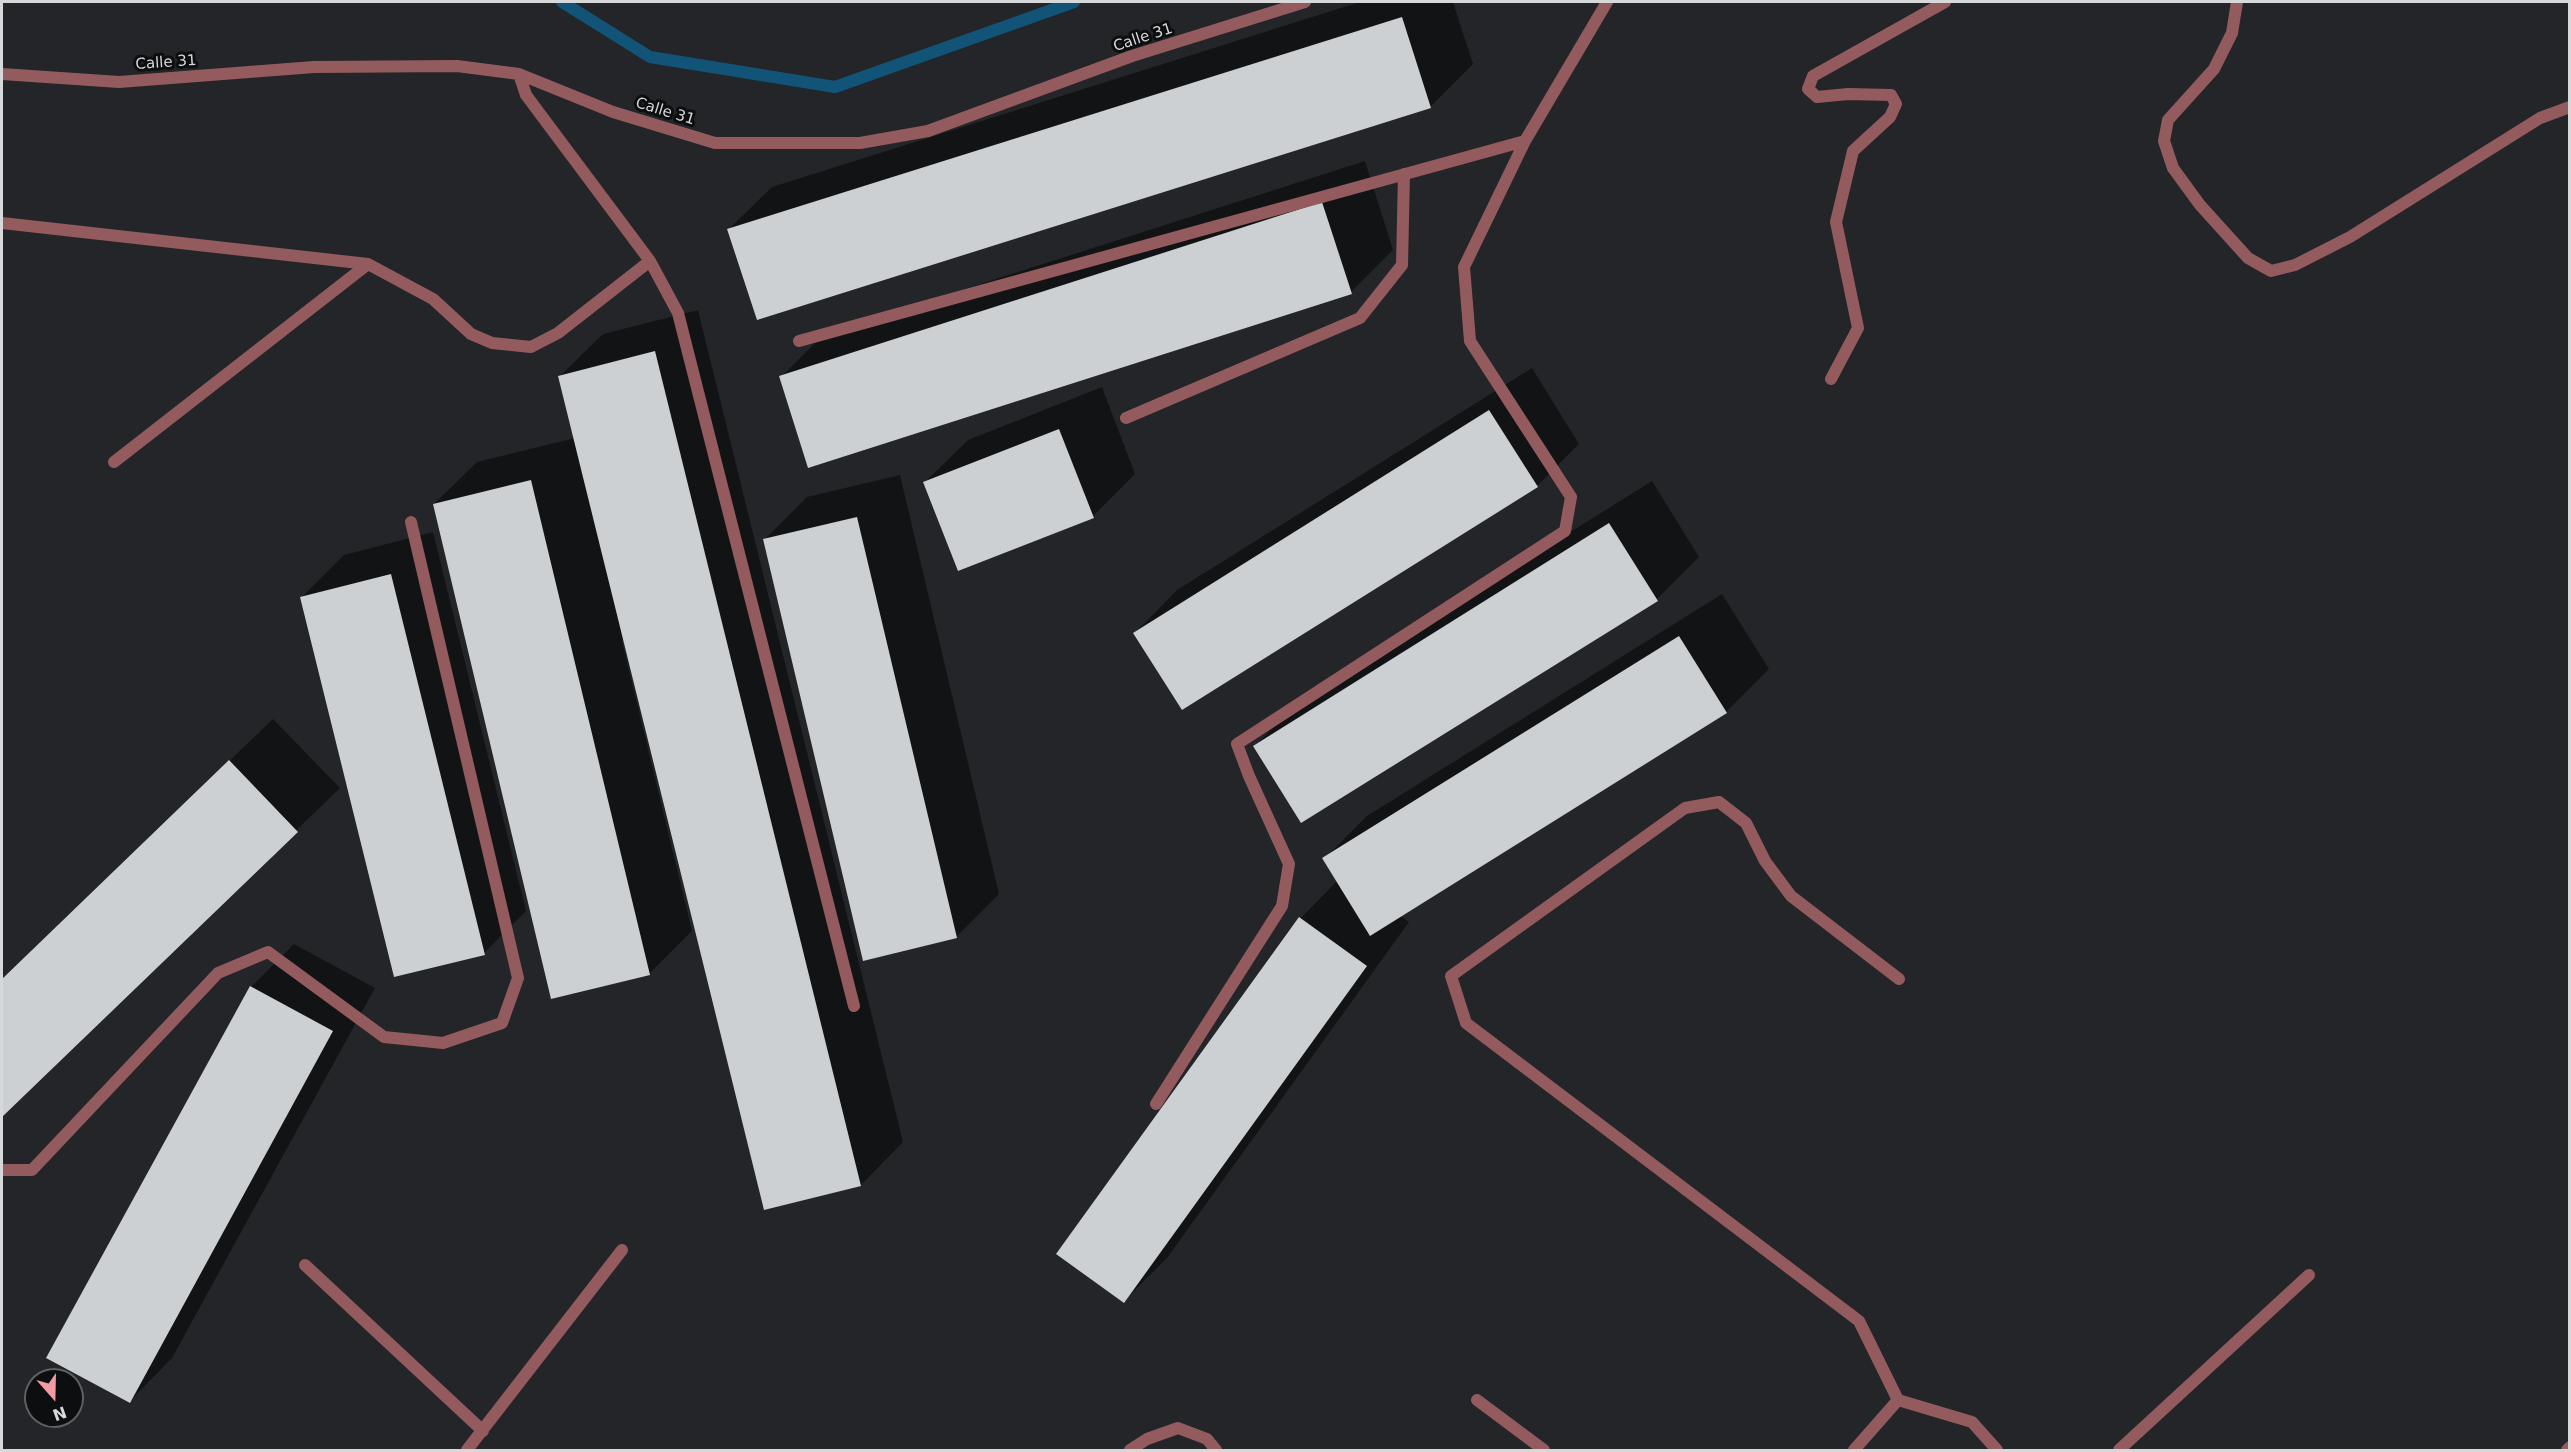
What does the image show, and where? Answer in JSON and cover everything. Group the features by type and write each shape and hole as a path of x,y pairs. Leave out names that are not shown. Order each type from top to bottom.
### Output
{"street":[{"name":"Calle 31","path":"2,74 119,82 314,68 457,66 519,74 613,112 715,143 860,143 928,130 1132,56 1305,2"},
{"path":"1156,1104 1282,906 1289,864 1237,744 1565,531 1571,497 1470,341 1464,267 1525,141 1607,2"},
{"path":"1831,379 1858,328 1836,222 1853,151 1890,117 1896,104 1891,95 1848,94 1817,97 1808,89 1813,76 1944,2"},
{"path":"2237,2 2232,33 2214,69 2168,120 2164,141 2173,168 2200,205 2248,258 2271,270 2295,265 2350,237 2540,118 2570,107"},
{"path":"519,74 526,95 650,261 678,313 854,1006"},
{"path":"800,341 1525,141"},
{"path":"1126,418 1360,318 1402,265 1404,174"},
{"path":"2,223 368,264 433,299 471,334 492,343 531,347 558,333 650,261"},
{"path":"114,462 368,264"},
{"path":"2,1170 33,1170 218,973 268,952 384,1037 443,1043 502,1023 518,978 411,522"},
{"path":"1899,979 1791,896 1765,861 1746,823 1719,802 1685,808 1451,976 1466,1023 1859,1321 1899,1400 1972,1422 1997,1450"},
{"path":"467,1450 622,1250"},
{"path":"305,1265 483,1431"},
{"path":"2119,1450 2309,1275"},
{"path":"1477,1400 1544,1450"},
{"path":"1854,1450 1899,1400"},
{"path":"1130,1450 1147,1439 1178,1428 1207,1439 1216,1450"}],"building":[{"path":"1402,17 1431,108 757,320 727,229"},
{"path":"1322,202 1352,294 808,468 779,376"},
{"path":"655,351 861,1186 764,1210 558,376"},
{"path":"1489,410 1538,487 1182,710 1133,633"},
{"path":"1059,429 1094,518 958,571 923,482"},
{"path":"531,480 650,975 551,999 433,504"},
{"path":"857,517 957,938 863,961 763,539"},
{"path":"1609,523 1658,601 1301,823 1253,746"},
{"path":"391,574 485,955 394,977 300,597"},
{"path":"1679,636 1727,713 1370,936 1322,858"},
{"path":"229,760 298,832 2,1117 2,979"},
{"path":"1299,917 1367,966 1124,1303 1056,1254"},
{"path":"250,986 333,1031 130,1403 84,1378 84,1368 65,1368 46,1358"}],"waterway":[{"path":"562,2 650,57 835,87 1074,2"}]}
